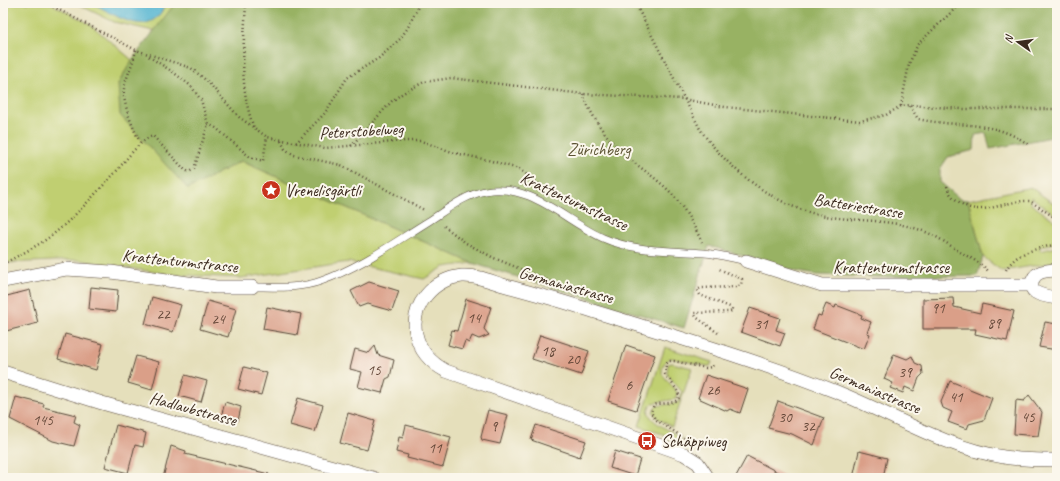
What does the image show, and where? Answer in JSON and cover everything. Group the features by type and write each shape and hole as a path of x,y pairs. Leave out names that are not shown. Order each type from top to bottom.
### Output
{"street":[{"name":"Krattenturmstrasse","path":"746,260 822,285 1032,285"},
{"name":"Krattenturmstrasse","path":"3,281 66,269 111,272 216,287 252,287"},
{"path":"1057,270 1037,274 1032,285 1032,290 1036,293 1057,298"},
{"name":"Germaniastrasse","path":"708,478 698,463 684,454 446,371 435,365 424,353 416,334 416,315 423,298 434,287 447,279 463,276 479,278 563,301 720,351 837,392 943,439 979,452 1004,458 1057,460"},
{"name":"Hadlaubstrasse","path":"3,372 102,403 373,478"}],"lane":[{"name":"Krattenturmstrasse","path":"252,287 292,286 320,282 363,260 473,195 483,191 505,189 538,200 603,238 623,244 652,250 706,253 746,260"}],"path":[{"path":"3,264 42,242 89,201 130,157 140,142 146,138 153,136 185,170 189,172 194,169 208,124 201,100 191,86 173,72 145,54 46,3"},
{"path":"246,3 243,87 248,112 254,128"},
{"path":"296,143 325,113 347,78 379,58 400,39 407,29 420,3"},
{"name":"Batteriestrasse","path":"635,3 683,100 711,146 738,172 783,201 812,213 888,223 922,231 940,239 986,269 991,275 995,284"},
{"path":"901,106 913,53 918,44 961,3"},
{"path":"136,50 124,90 129,114 140,142"},
{"name":"Peterstobelweg","path":"145,54 176,62 199,73 239,117 268,137 325,148 405,141 430,144 454,153 488,160 519,169 539,182 553,195"},
{"path":"351,146 392,102 403,93 424,82 451,78 583,94 683,100 725,107 860,121 886,115 901,106 910,105 962,109 1057,109"},
{"path":"583,94 588,107 603,131 621,151 655,178 674,196 690,220 705,247 706,253 712,265 742,279 741,284 736,287 702,288 697,290 700,295 730,307 733,310 730,312 694,313 696,317 721,335"},
{"path":"910,105 918,119 935,123 975,125 999,129 1014,134 1028,144"},
{"path":"208,124 216,128 250,157 263,161 268,137"},
{"path":"281,140 285,149 294,155 342,165 421,208 466,243 487,254 556,283"},
{"path":"948,186 949,192 966,208 980,210 1030,201 1057,219"},
{"path":"1006,272 1009,264 1022,254 1057,244"},
{"path":"684,444 685,439 683,436 655,419 651,412 654,405 672,402 677,400 679,397 679,393 665,374 666,364 669,361 674,361 706,368 712,367 717,360"}],"green space":[{"path":"3,3 50,3 90,24 132,60 118,84 188,188 241,161 472,263 444,267 424,279 348,262 241,278 167,274 79,260 3,263"},
{"path":"75,3 182,3 162,33 114,22"},
{"name":"Zürichberg","path":"172,3 1057,3 1057,136 990,149 986,133 975,135 974,150 948,157 940,169 940,182 960,199 968,200 983,257 977,276 882,277 817,275 799,272 709,246 684,328 472,263 241,161 188,189 120,115 118,84 132,60 173,6"},
{"path":"1027,188 1033,189 1057,206 1057,216 1031,197 1031,204 1057,222 1057,242 1040,247 1040,251 1057,247 1057,262 1002,271 983,257 968,200"},
{"path":"665,347 712,362 710,366 707,366 671,358 665,362 663,366 662,374 677,392 676,399 653,403 649,408 649,414 657,423 681,438 680,440 639,426"},
{"path":"672,363 692,368 672,427 657,418 653,412 656,406 677,403 680,400 682,392 667,374 668,364"}],"water":[{"path":"92,3 166,3 159,15 151,21 142,23 122,19"}],"building":[{"path":"369,282 399,291 392,311 367,304 359,307 351,291"},
{"path":"91,287 118,290 116,312 89,309"},
{"path":"30,290 38,323 6,331 3,318 3,297"},
{"path":"152,297 181,305 173,332 145,324"},
{"path":"953,298 954,307 980,313 982,304 1014,311 1007,341 975,334 976,329 923,329 923,299"},
{"path":"466,299 491,307 484,329 489,335 479,339 472,336 469,343 465,341 462,349 448,345 452,330 457,331"},
{"path":"208,301 236,309 228,337 200,329"},
{"path":"826,304 835,308 836,305 862,315 861,318 871,322 867,333 870,334 864,349 813,329 818,315 821,316"},
{"path":"267,307 301,314 297,335 263,329"},
{"path":"750,308 780,318 776,330 785,333 780,346 741,332"},
{"path":"1045,322 1057,324 1057,350 1039,347"},
{"path":"65,334 103,344 96,370 58,359"},
{"path":"540,335 589,351 581,375 532,359"},
{"path":"626,345 655,355 636,410 608,401"},
{"path":"375,346 378,355 394,360 390,377 386,379 382,393 358,387 362,372 350,369 355,349 369,353"},
{"path":"894,354 907,359 912,356 915,363 922,366 923,374 919,378 914,391 905,387 903,393 890,388 893,383 884,379"},
{"path":"136,356 159,362 152,390 128,383"},
{"path":"244,367 267,373 261,395 238,389"},
{"path":"185,375 207,381 201,402 179,396"},
{"path":"706,375 748,389 740,413 730,409 727,411 698,398"},
{"path":"950,381 992,398 984,420 969,424 967,429 948,422 952,412 943,408 941,402"},
{"path":"1029,395 1042,412 1038,436 1014,434 1016,400 1024,401"},
{"path":"16,397 44,404 43,407 76,415 74,422 80,425 74,446 53,441 10,419"},
{"path":"298,398 323,405 315,432 290,425"},
{"path":"778,401 824,418 814,445 792,434 768,428"},
{"path":"225,402 241,407 238,421 221,417"},
{"path":"488,410 508,415 500,444 482,440 481,437"},
{"path":"348,413 375,421 367,450 340,443"},
{"path":"116,425 146,433 143,447 135,445 128,473 105,467"},
{"path":"406,425 451,437 443,467 407,458 408,455 396,452 399,437 403,438"},
{"path":"536,425 586,441 580,457 531,440"},
{"path":"171,446 186,451 185,454 269,474 268,478 163,478"},
{"path":"615,451 640,459 635,476 610,468"},
{"path":"859,451 887,458 883,478 853,478"},
{"path":"747,456 789,478 735,478"}],"place":[{"name":"Vrenelisgärtli","path":"271,190"},
{"name":"Schäppiweg","path":"647,441"}]}
